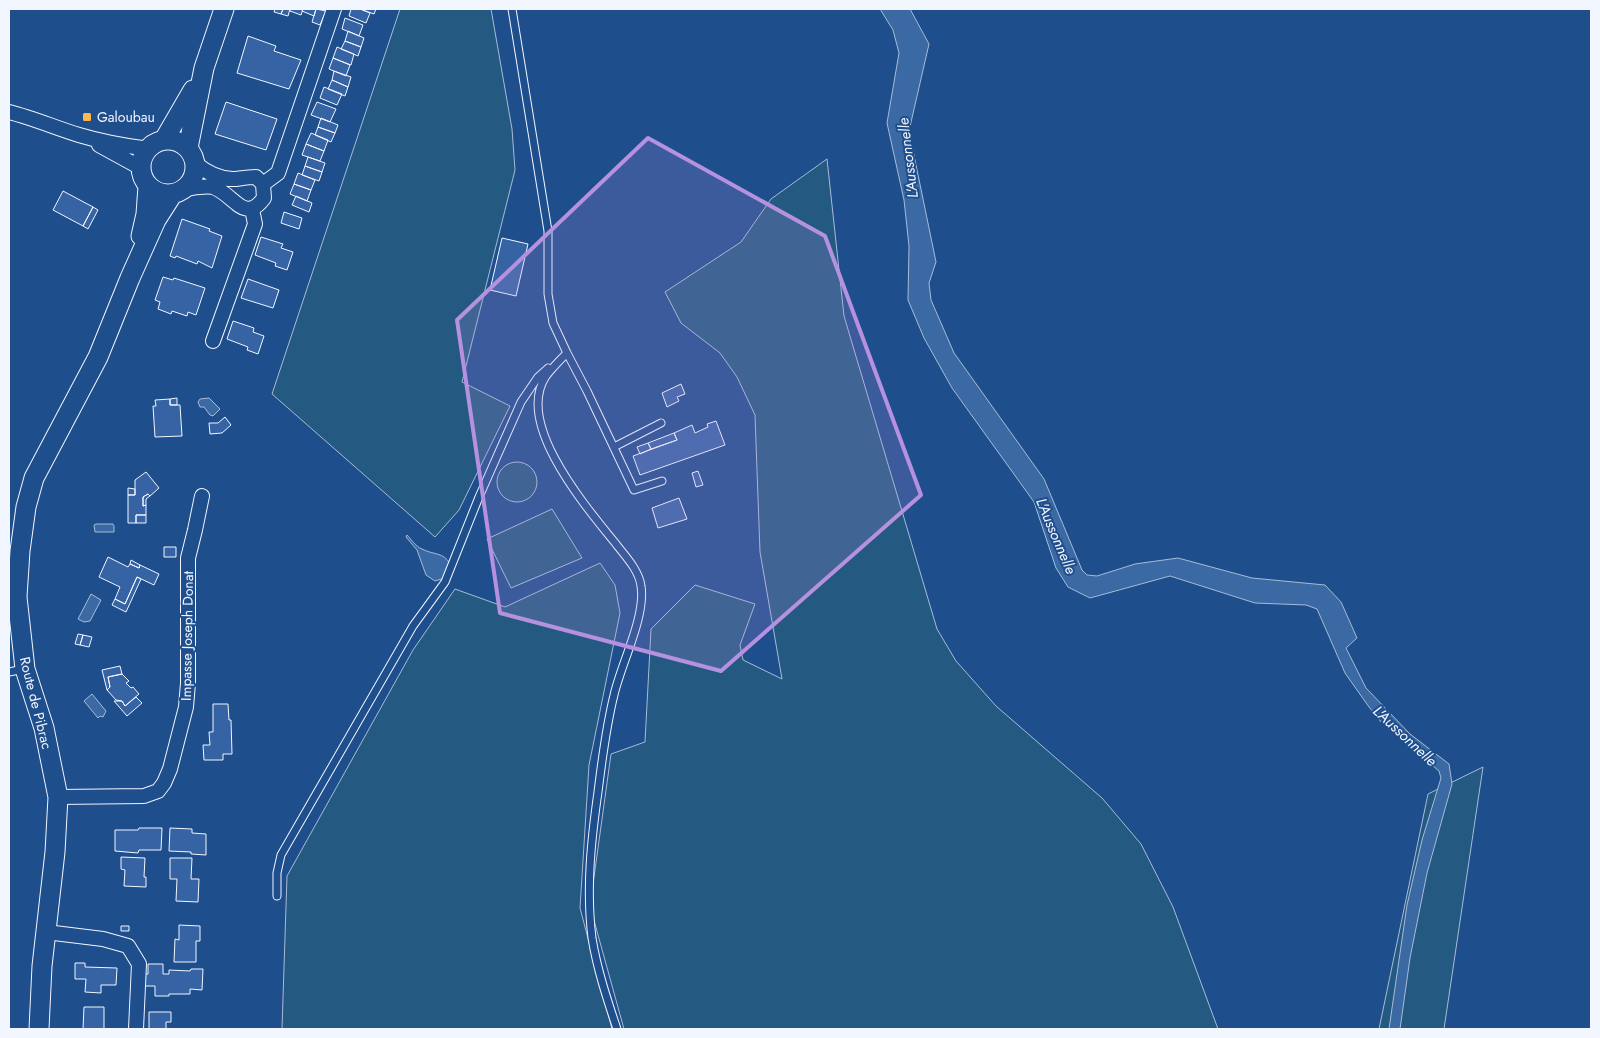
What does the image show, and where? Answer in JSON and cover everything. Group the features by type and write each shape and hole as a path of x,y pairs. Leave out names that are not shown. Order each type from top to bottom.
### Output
{"main road":[{"name":"Route de Pibrac","path":"38,1029 42,966 55,852 58,798 44,728 17,670 17,597 20,551 26,507 34,478 98,357 156,220 178,192 194,178 192,156 204,68 224,9"},
{"name":"Route de Pibrac","path":"130,278 146,214 148,186 142,175 141,168 144,154 157,144 204,68"},
{"path":"157,144 173,140 181,143 192,156"},
{"path":"148,186 163,194 178,192"}],"street":[{"path":"264,184 278,173 334,9"},
{"path":"9,101 24,116"},
{"path":"9,112 80,136 113,144 157,144"},
{"path":"80,136 141,168"},
{"path":"178,192 212,187 227,195 236,204 247,210 252,209 264,198 264,184 256,177 235,179 216,176 205,171 192,156"},
{"path":"213,341 255,224 252,209"},
{"name":"Impasse Joseph Donat","path":"58,798 144,796 158,791 164,783 170,769 186,707 188,682 188,558 196,530 202,496"},
{"path":"46,932 103,939 128,946 139,964 136,1029"}],"lane":[{"path":"512,9 548,231 548,294 553,323 566,353 588,390 634,490 662,481"},
{"path":"277,896 277,873 281,855 413,626 445,582 479,497 521,402 538,376 566,353"},
{"path":"566,353 546,376 540,394 538,411 542,430 558,466 575,492 634,568 641,584 641,600 637,622 614,692 606,729 591,844 588,898 593,940 601,981 617,1029"},
{"path":"614,447 661,423"}],"highlighted area":[{"path":"648,138 825,236 921,495 721,671 500,613 457,320"}],"shaded area":[{"path":"400,9 491,9 512,129 515,170 462,382 510,406 459,510 435,537 272,394"},
{"path":"827,159 844,316 937,629 956,661 996,706 1102,798 1141,844 1173,907 1218,1029 624,1029 590,906 611,754 645,742 651,629 695,585 755,604 740,645 743,660 782,679 760,552 755,415 737,377 720,353 681,323 665,292 741,242 771,199"},
{"path":"521,462 528,465 534,471 537,482 536,490 528,499 521,502 513,502 506,499 498,490 497,478 500,471 509,463"},
{"path":"552,509 582,558 511,588 487,539"},
{"path":"600,563 615,585 620,613 589,765 580,908 612,1029 282,1029 287,876 413,650 455,589 505,607"},
{"path":"1483,767 1444,1029 1379,1029 1428,794"}],"water":[{"name":"L'Aussonnelle","path":"880,9 910,9 929,44 909,131 936,262 929,283 931,300 954,353 1044,479 1082,570 1087,575 1097,576 1135,564 1178,558 1252,578 1325,585 1341,602 1357,638 1346,648 1366,688 1410,734 1449,764 1452,784 1427,873 1410,958 1400,1029 1389,1029 1407,905 1422,840 1441,778 1439,771 1382,723 1369,707 1345,673 1317,609 1306,605 1255,603 1170,576 1090,598 1068,587 1056,568 1034,502 952,388 924,338 908,300 909,246 904,200 887,123 899,53 893,30"},
{"path":"209,398 220,409 213,416 204,407 200,407 198,402 200,399"},
{"path":"113,524 114,532 95,532 94,525"},
{"path":"407,535 420,548 445,557 448,560 450,564 445,578 435,581 426,575 417,550 406,537"},
{"path":"91,594 101,600 90,621 84,622 78,619"},
{"path":"92,694 106,711 103,717 100,716 98,718 84,701"}],"building":[{"path":"275,9 283,9 281,14 274,12"},
{"path":"283,9 290,9 288,16 281,14"},
{"path":"290,9 303,9 301,15 290,11"},
{"path":"303,9 316,9 314,16 302,11"},
{"path":"316,9 326,11 320,25 312,22"},
{"path":"351,9 360,9 370,13 366,23 349,16"},
{"path":"360,9 376,9 374,14"},
{"path":"345,18 363,25 359,36 342,29"},
{"path":"348,31 364,38 361,47 345,41"},
{"path":"248,36 276,46 274,51 301,60 289,89 237,73"},
{"path":"345,41 361,47 358,56 341,49"},
{"path":"337,47 354,54 351,65 333,58"},
{"path":"333,58 350,65 346,76 329,69"},
{"path":"334,71 351,77 348,87 332,80"},
{"path":"332,80 348,87 345,96 328,89"},
{"path":"324,87 342,94 337,105 320,98"},
{"path":"226,102 277,119 266,150 215,134"},
{"path":"317,102 336,109 330,122 311,115"},
{"path":"321,118 338,125 335,133 318,127"},
{"path":"318,127 335,133 331,142 315,135"},
{"path":"311,133 328,140 324,151 306,144"},
{"path":"306,144 324,151 320,161 302,155"},
{"path":"308,157 325,163 322,172 305,166"},
{"path":"305,166 322,172 319,181 302,175"},
{"path":"298,173 315,180 311,190 294,184"},
{"path":"294,184 311,190 307,201 290,194"},
{"path":"63,191 93,207 83,226 53,210"},
{"path":"296,196 312,203 309,212 292,205"},
{"path":"93,207 98,210 88,229 83,226"},
{"path":"284,212 302,218 299,229 281,223"},
{"path":"182,219 210,229 209,231 222,236 212,268 198,261 197,264 176,256 175,258 170,256"},
{"path":"261,237 283,244 281,248 293,252 287,270 275,266 276,263 255,255"},
{"path":"502,238 528,244 516,296 490,290"},
{"path":"163,277 173,280 174,278 205,288 196,315 188,312 187,316 172,311 171,314 158,309 160,302 155,300"},
{"path":"248,279 279,290 273,308 241,298"},
{"path":"233,321 254,328 253,332 264,336 258,354 247,350 248,347 227,339"},
{"path":"681,384 685,394 677,397 679,401 667,407 662,393"},
{"path":"177,398 177,405 170,405 170,399"},
{"path":"170,399 170,405 180,405 182,436 155,437 153,406 156,406 155,400"},
{"path":"225,417 231,425 222,433 210,434 209,423 218,423"},
{"path":"716,421 725,445 640,475 633,456 677,440 674,433 692,425 695,433 708,427 707,424"},
{"path":"674,433 677,440 651,449 648,443"},
{"path":"648,443 651,449 640,454 637,447"},
{"path":"698,471 703,485 696,487 692,473"},
{"path":"146,472 159,488 150,496 148,494 143,497 143,506 146,505 146,515 136,515 136,523 128,523 128,495 135,495 135,480"},
{"path":"128,488 135,489 135,495 128,495"},
{"path":"148,494 150,496 146,499 146,505 143,506 143,497"},
{"path":"679,498 687,519 658,528 652,508"},
{"path":"136,515 146,515 146,523 136,523"},
{"path":"164,547 176,547 176,557 164,557"},
{"path":"108,557 128,567 130,564 139,568 140,565 159,574 154,585 137,577 125,604 115,599 120,587 99,577"},
{"path":"131,560 140,565 139,568 130,564"},
{"path":"137,577 141,579 126,612 112,605 115,599 125,604"},
{"path":"78,634 83,635 80,645 75,644"},
{"path":"83,635 92,637 89,647 80,645"},
{"path":"120,666 122,674 108,677 110,687 107,690 102,670"},
{"path":"122,674 129,681 126,683 139,694 125,706 122,701 116,700 107,690 110,687 108,677"},
{"path":"136,697 142,703 127,716 114,701 122,701 125,706"},
{"path":"213,704 228,704 229,720 231,720 232,754 223,754 223,760 204,760 203,745 210,745 209,732 213,732"},
{"path":"139,828 162,828 161,850 139,850 138,853 115,851 115,830 138,830"},
{"path":"170,828 192,829 192,833 206,834 206,855 169,851"},
{"path":"121,857 145,858 144,877 146,877 146,887 124,886 125,870 121,869"},
{"path":"170,858 192,858 191,879 199,879 198,902 176,901 177,879 170,879"},
{"path":"179,925 200,926 200,941 196,941 196,962 174,962 175,939 179,940"},
{"path":"121,926 129,926 129,931 121,931"},
{"path":"75,963 85,963 85,967 117,968 116,985 101,985 101,993 85,992 86,979 75,979"},
{"path":"148,964 163,964 163,974 169,974 169,970 190,971 191,969 203,969 202,990 190,989 190,994 155,996 155,986 144,986 145,974 148,974"},
{"path":"84,1007 104,1007 104,1029 83,1029"},
{"path":"149,1012 171,1012 171,1022 166,1022 166,1029 149,1029"}],"place":[{"name":"Galoubau","path":"87,117"}]}
